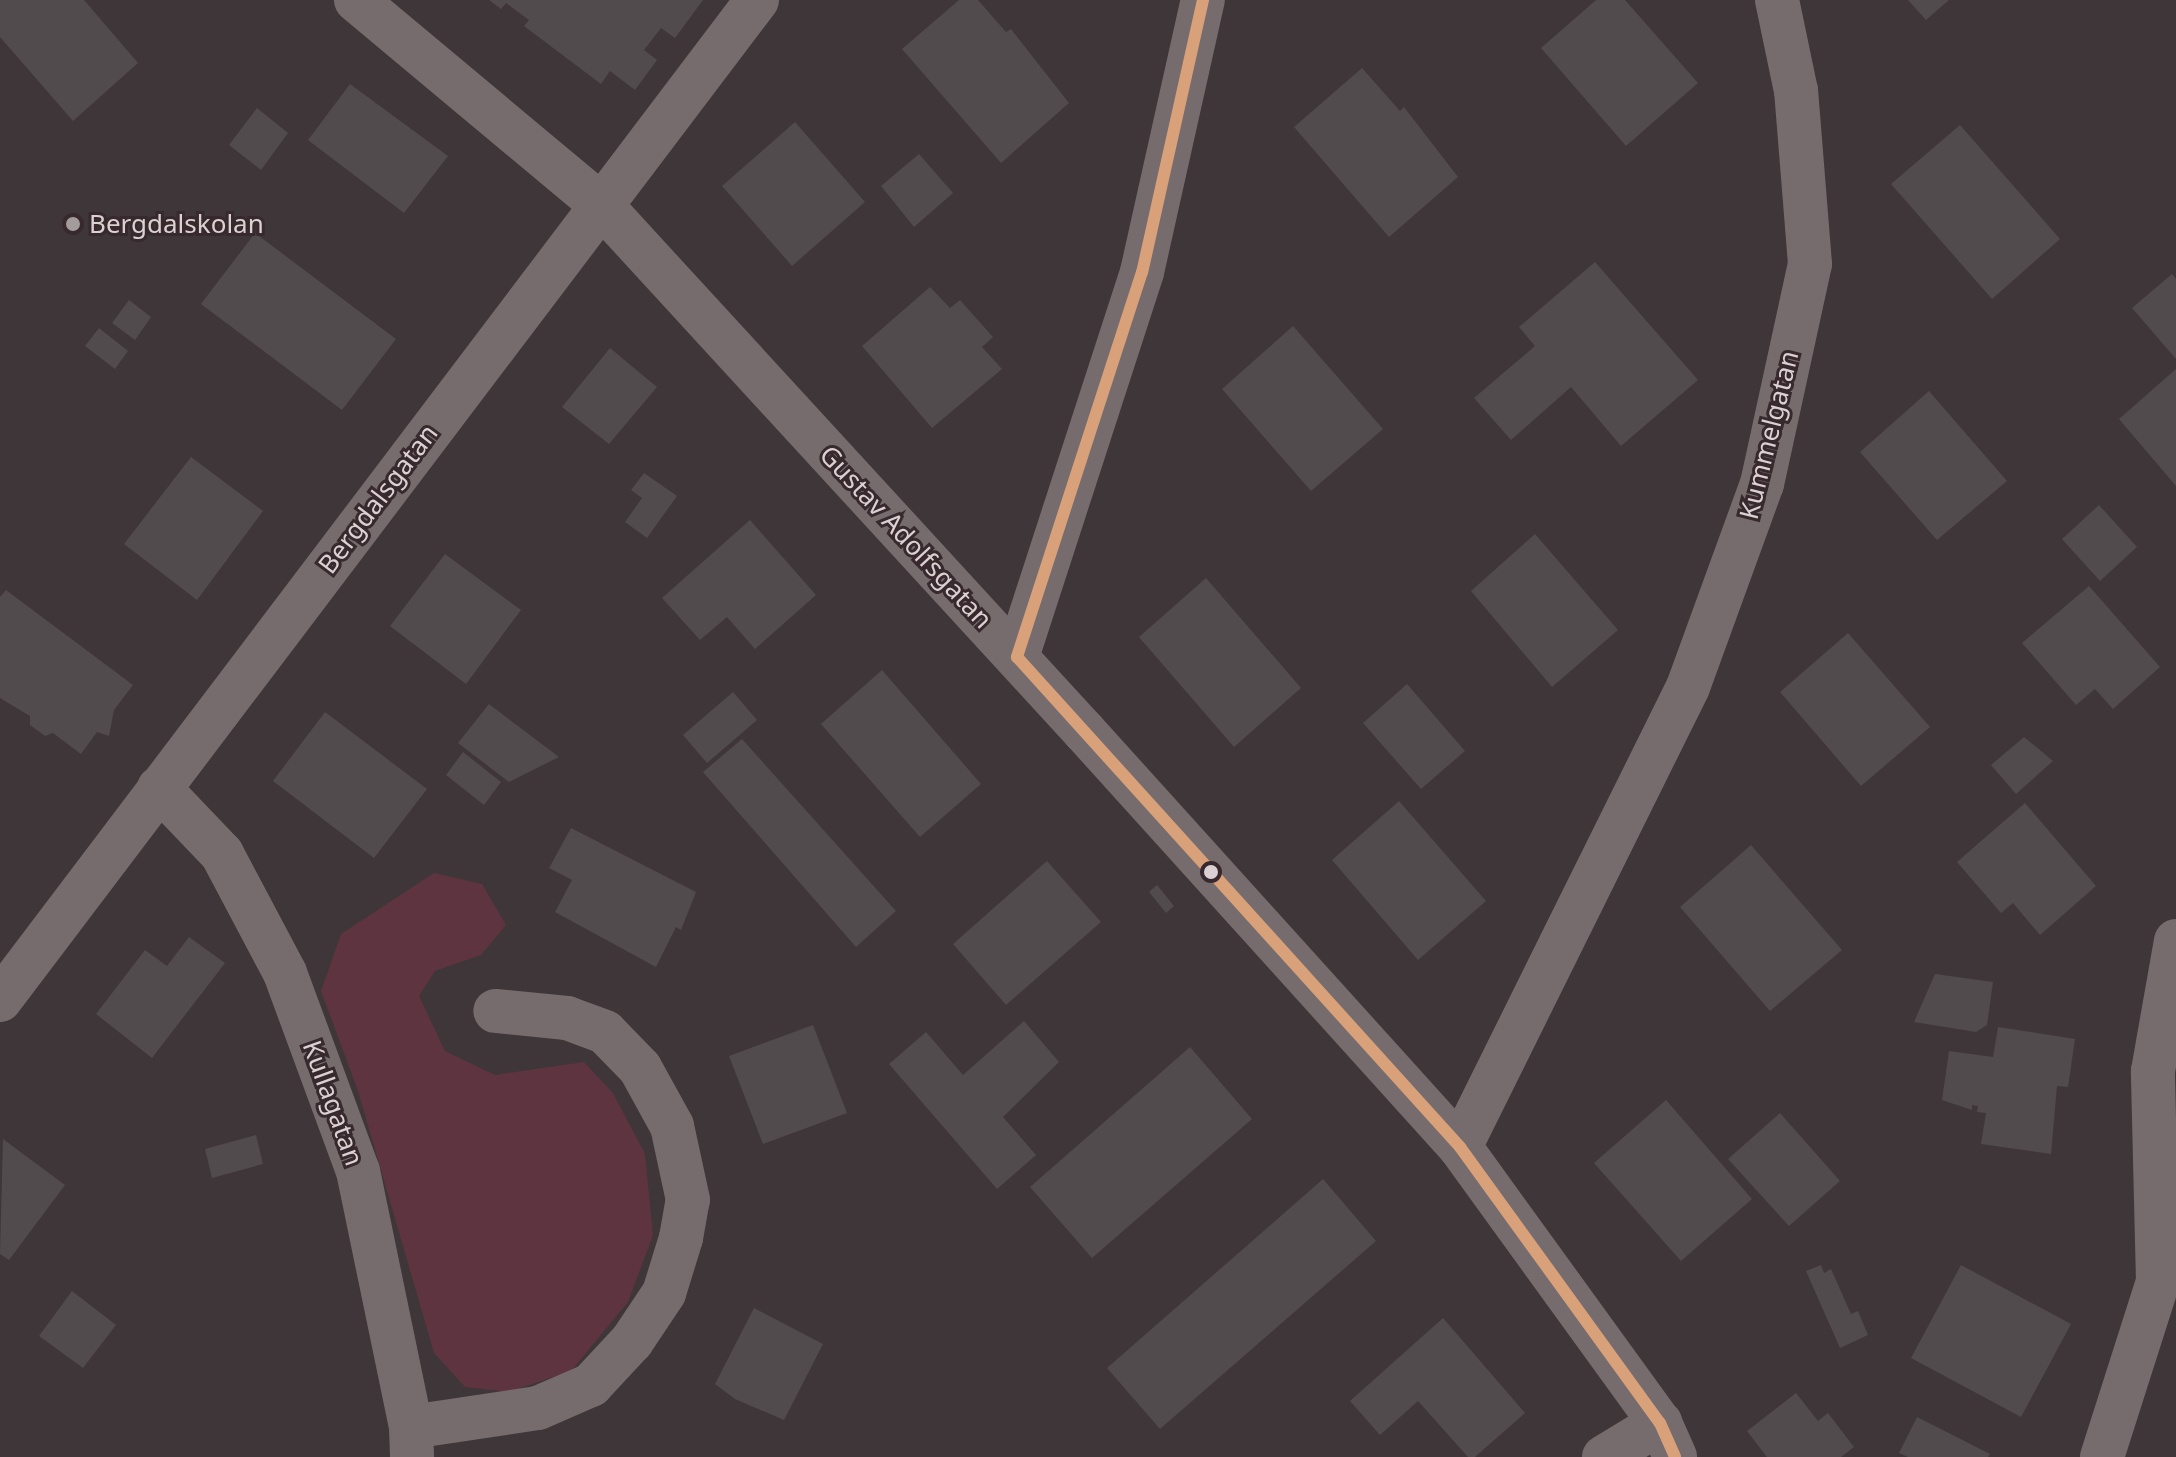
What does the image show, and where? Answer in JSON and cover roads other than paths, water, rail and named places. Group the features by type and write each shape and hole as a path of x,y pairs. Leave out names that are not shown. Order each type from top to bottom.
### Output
{"street":[{"name":"Gustav Adolfsgatan","path":"356,0 600,204 1017,657 1460,1147 1668,1440"},
{"name":"Bergdalsgatan","path":"0,1000 757,0"},
{"path":"1017,657 1142,272 1203,0"},
{"name":"Kummelgatan","path":"1460,1147 1688,687 1762,484 1810,264 1796,91 1777,0"},
{"name":"Kullagatan","path":"159,788 222,854 276,952 358,1171 411,1442"},
{"path":"2102,1457 2167,1292 2153,1071 2176,941"},
{"path":"411,1442 475,1421 538,1408 591,1385 632,1341 664,1293 681,1238 688,1200 672,1126 640,1068 605,1032 567,1018 495,1011"},
{"path":"1604,1457 1668,1440"}],"place":[{"name":"Bergdalskolan","path":"73,224"}]}
